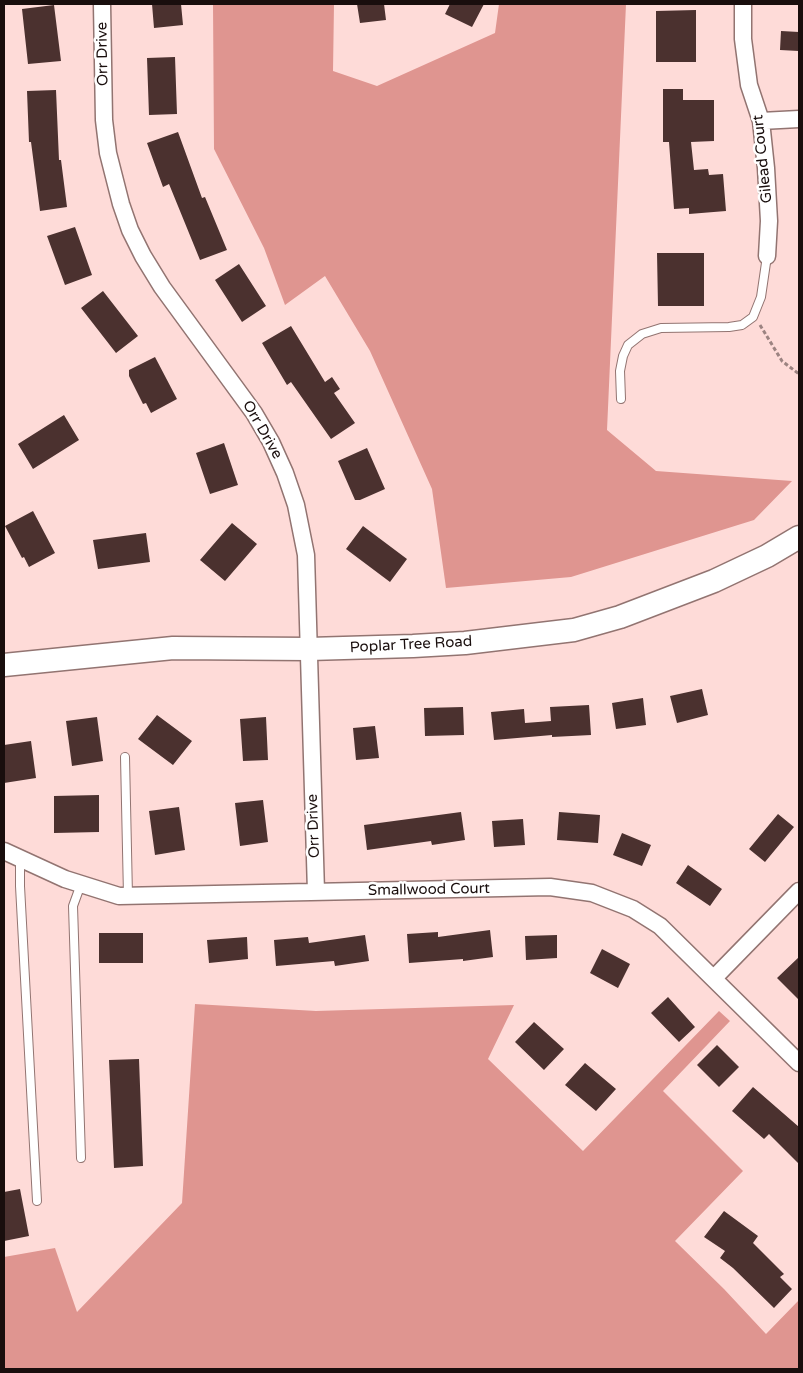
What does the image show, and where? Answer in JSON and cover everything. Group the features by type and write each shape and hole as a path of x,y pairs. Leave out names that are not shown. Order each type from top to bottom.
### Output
{"main road":[{"name":"Poplar Tree Road","path":"4,664 174,648 309,649 465,643 574,630 620,617 714,581 766,556 799,537"}],"street":[{"name":"Orr Drive","path":"102,4 104,120 108,153 121,204 143,256 162,288 254,413 271,442 285,473 296,506 306,556 316,892"},
{"name":"Gilead Court","path":"744,4 743,39 749,85 761,122 766,168 769,221 767,256"},
{"path":"761,122 799,119"},
{"name":"Smallwood Court","path":"4,851 66,879 119,896 200,896 550,887 592,893 633,909 660,926 799,1063"},
{"path":"714,978 799,892"}],"lane":[{"path":"622,399 620,371 623,356 628,345 642,334 661,328 729,327 742,325 753,317 761,297 767,256"},
{"path":"125,757 128,896"},
{"path":"20,859 37,1201"},
{"path":"81,884 73,906 81,1158"}],"path":[{"path":"753,317 782,361 799,374"}],"shaded area":[{"path":"213,4 334,4 333,71 377,86 495,33 499,4 626,4 607,430 656,471 792,481 754,520 571,577 446,588 432,489 370,351 325,276 285,305 264,248 214,149"},
{"path":"195,1004 316,1011 514,1005 488,1059 583,1151 719,1011 730,1021 663,1091 743,1171 675,1241 766,1334 799,1300 799,1369 4,1369 4,1257 55,1248 77,1312 182,1203"}],"building":[{"path":"152,4 181,4 183,25 154,28"},
{"path":"357,4 384,4 386,20 360,23"},
{"path":"450,4 484,4 472,27 445,14"},
{"path":"54,5 61,61 28,64 22,9"},
{"path":"696,10 696,62 656,62 656,11"},
{"path":"781,31 799,32 799,51 780,50"},
{"path":"175,57 177,114 149,115 147,58"},
{"path":"663,89 683,89 683,100 714,100 714,141 691,142 694,170 708,169 709,175 723,174 726,211 689,214 689,208 674,209 669,142 663,142"},
{"path":"56,90 59,160 61,160 67,207 40,211 31,142 29,142 27,91"},
{"path":"178,132 202,198 205,197 227,250 200,260 169,184 163,187 147,143"},
{"path":"75,227 92,275 65,285 47,236"},
{"path":"657,253 704,253 704,306 658,306"},
{"path":"239,264 266,306 242,322 215,280"},
{"path":"103,291 138,336 116,353 81,308"},
{"path":"291,326 325,382 332,377 340,389 334,393 355,423 331,439 291,382 287,385 262,343"},
{"path":"155,357 177,399 151,413 146,403 143,404 129,376 129,370"},
{"path":"64,415 79,440 33,469 18,444"},
{"path":"224,443 238,485 210,494 196,453"},
{"path":"367,448 385,489 360,500 355,500 338,461"},
{"path":"33,511 55,553 29,567 5,526"},
{"path":"232,523 257,544 225,581 200,560"},
{"path":"363,526 407,559 390,582 346,549"},
{"path":"146,533 150,562 98,569 93,540"},
{"path":"702,689 708,715 677,723 670,696"},
{"path":"643,698 646,725 616,729 612,703"},
{"path":"589,705 591,735 552,737 552,735 494,740 491,712 524,709 525,723 551,721 550,707"},
{"path":"463,707 464,735 425,736 424,708"},
{"path":"157,715 192,741 173,765 138,739"},
{"path":"97,717 103,761 72,766 66,721"},
{"path":"266,717 268,760 243,761 240,719"},
{"path":"375,726 379,758 356,760 353,728"},
{"path":"31,741 36,778 4,783 4,745"},
{"path":"99,795 99,832 54,833 54,796"},
{"path":"263,800 268,842 240,846 235,803"},
{"path":"179,807 185,850 155,855 149,811"},
{"path":"461,812 465,840 432,845 431,841 367,850 364,825"},
{"path":"559,812 600,815 598,843 557,840"},
{"path":"778,814 794,827 765,862 749,849"},
{"path":"523,819 525,845 494,847 492,821"},
{"path":"622,833 651,845 642,866 613,855"},
{"path":"688,865 722,889 710,906 676,883"},
{"path":"490,930 493,957 463,961 463,959 409,963 407,934 438,932 438,937"},
{"path":"99,933 143,933 143,963 99,963"},
{"path":"365,935 369,961 335,966 334,961 276,966 274,940 308,937 309,943"},
{"path":"557,935 557,958 526,960 525,936"},
{"path":"247,937 248,959 209,963 207,940"},
{"path":"602,949 630,964 618,988 590,973"},
{"path":"799,957 799,1000 777,978"},
{"path":"668,997 695,1027 679,1042 651,1013"},
{"path":"534,1022 564,1049 544,1070 515,1042"},
{"path":"717,1045 739,1067 719,1087 697,1065"},
{"path":"139,1059 143,1166 114,1168 109,1060"},
{"path":"585,1063 616,1089 596,1111 565,1085"},
{"path":"753,1087 799,1127 799,1164 769,1134 764,1139 732,1111"},
{"path":"20,1189 29,1236 4,1241 4,1192"},
{"path":"724,1211 758,1236 753,1243 784,1274 780,1277 792,1289 774,1308 720,1258 725,1251 704,1237"}]}
